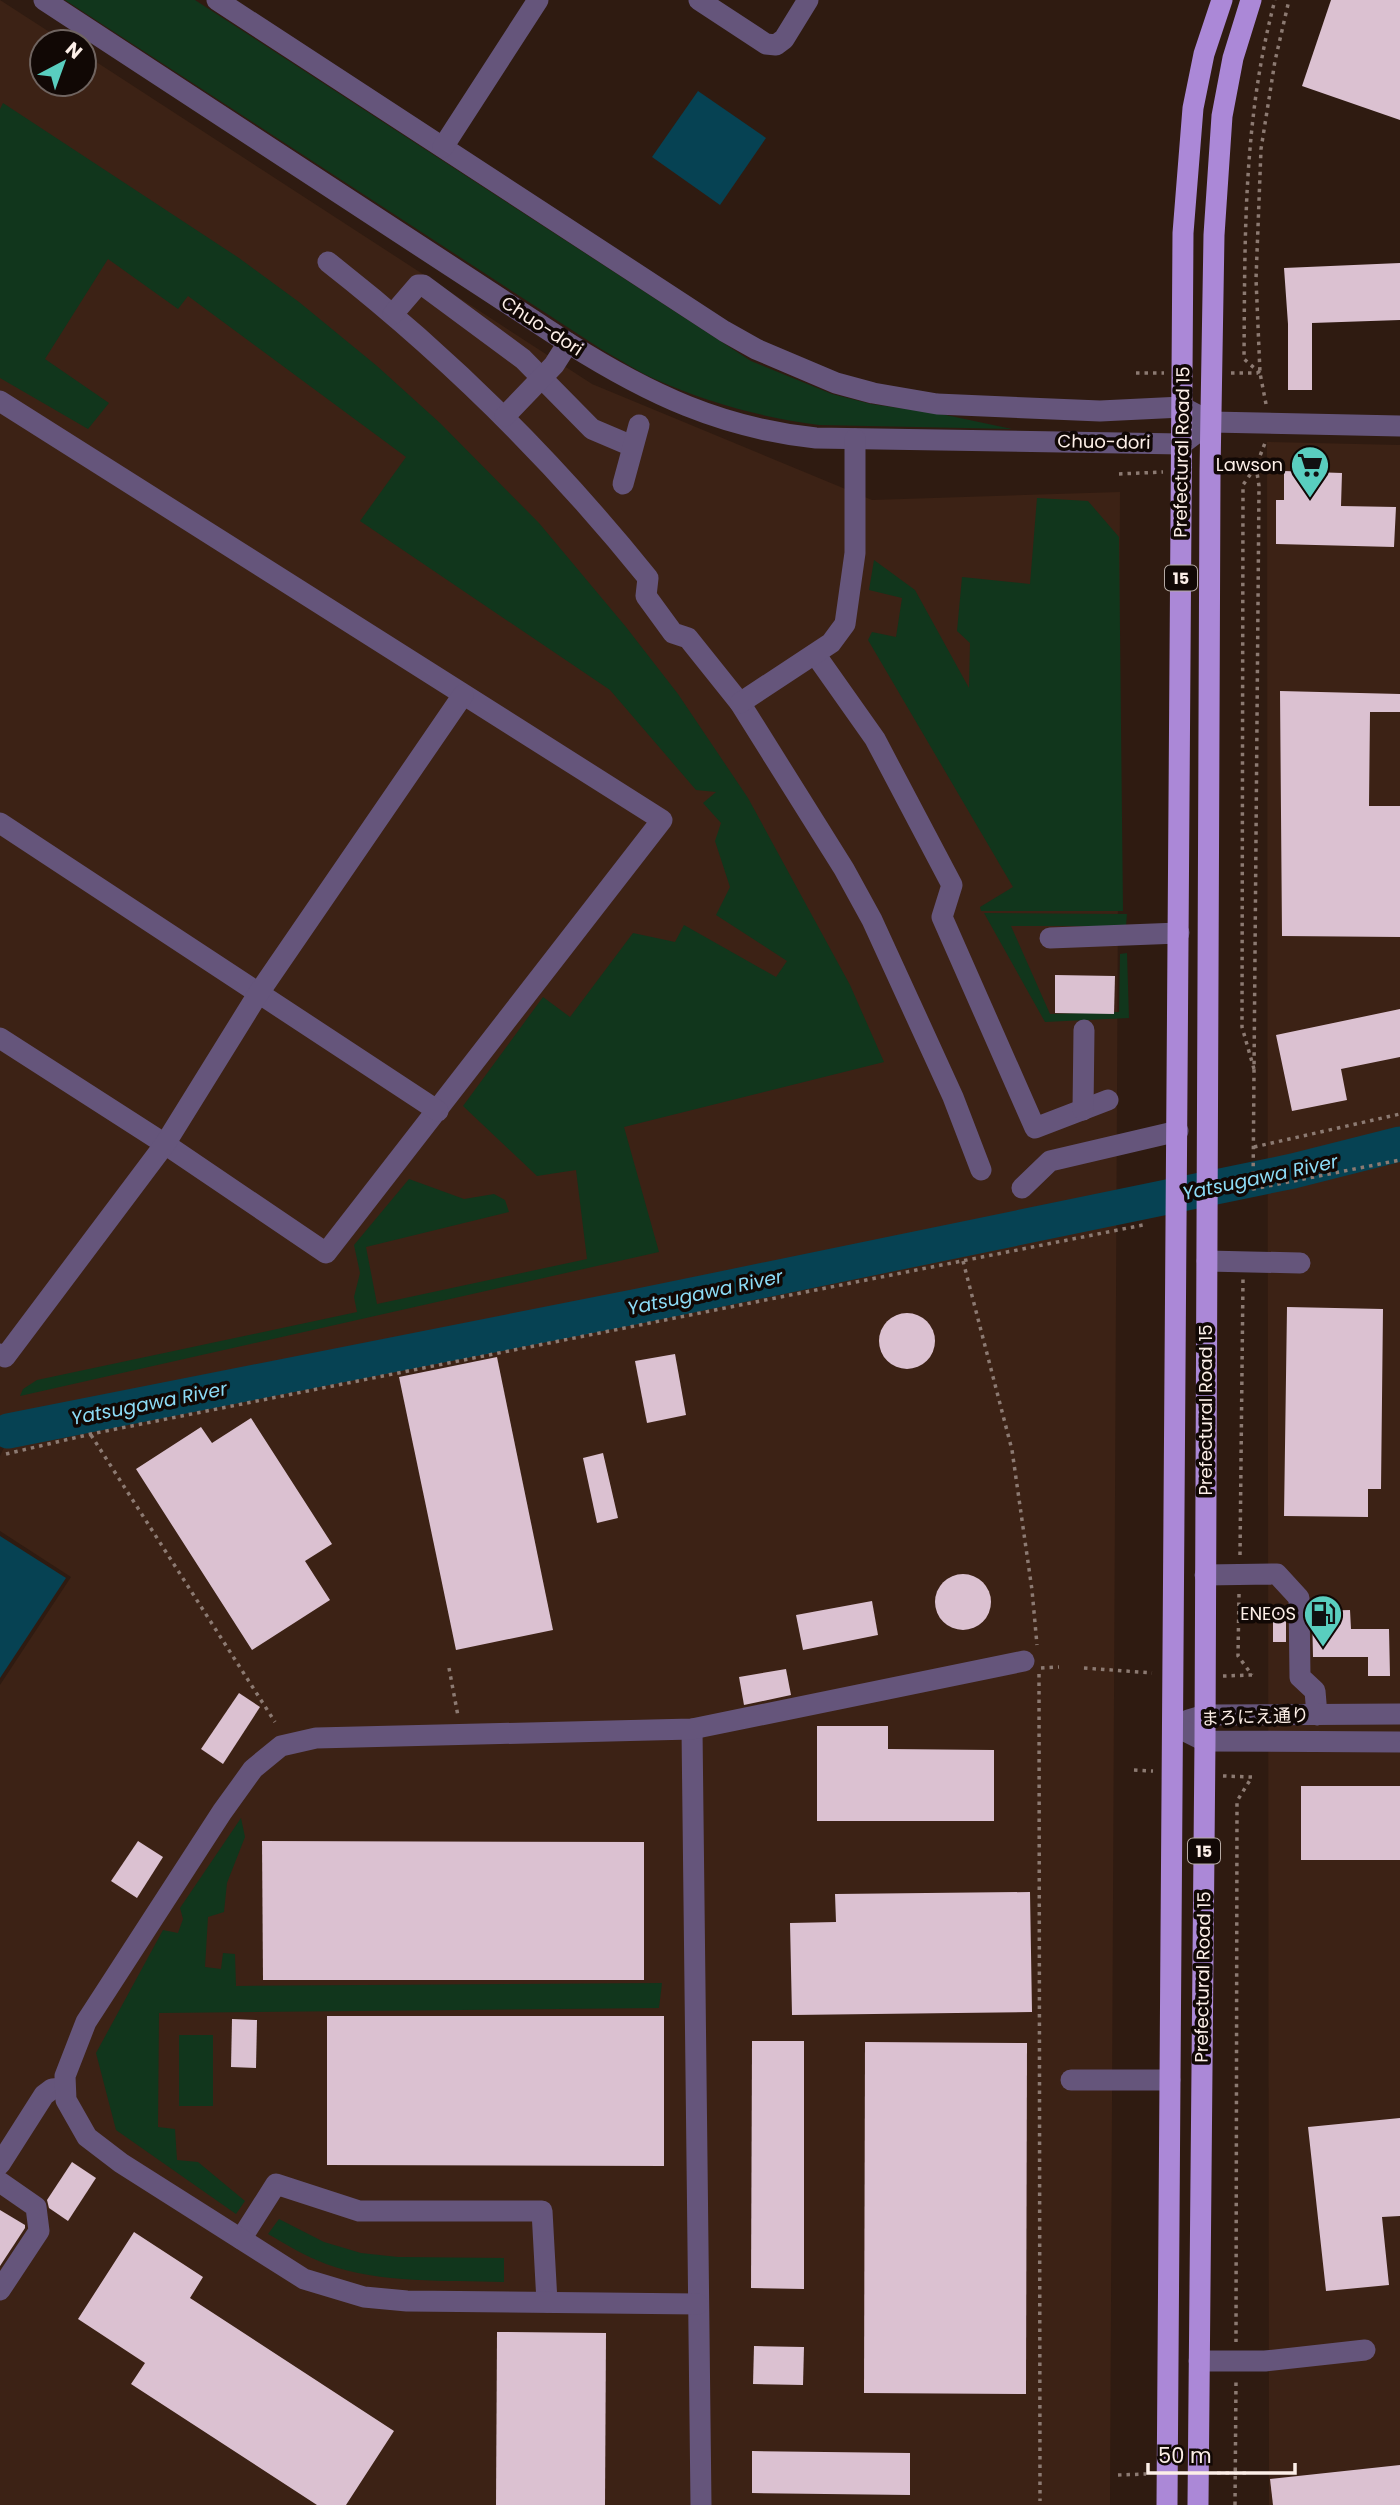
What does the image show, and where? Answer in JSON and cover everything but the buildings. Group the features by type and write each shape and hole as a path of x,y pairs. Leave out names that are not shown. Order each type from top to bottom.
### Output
{"main road":[{"name":"Prefectural Road 15","path":"1167,2505 1183,233 1193,108 1204,54 1222,0"},
{"name":"Prefectural Road 15","path":"1198,2505 1214,234 1222,116 1233,58 1251,0"}],"street":[{"name":"Chuo-dori","path":"44,0 568,344 650,390 715,418 782,434 855,439 1182,444"},
{"name":"Chuo-dori","path":"217,0 724,331 768,355 836,383 873,393 937,404 1100,411 1182,407"},
{"path":"443,146 537,0"},
{"path":"699,0 766,44 776,45 784,39 808,0"},
{"path":"328,262 393,314 505,416 600,519 648,578 646,596 673,633 688,638 740,703 844,869 872,920 953,1097 981,1170"},
{"path":"393,314 414,288 423,285 523,359 592,429 632,446"},
{"path":"505,416 554,365 568,344"},
{"path":"0,401 662,820 326,1253 165,1144 0,1038"},
{"path":"1182,407 1211,422 1400,426"},
{"path":"1182,444 1211,422"},
{"path":"623,484 639,425"},
{"path":"740,703 831,643 845,624 855,552 855,439"},
{"path":"815,654 875,739 952,885 942,917 1050,1161"},
{"path":"0,1354 5,1357 165,1144 258,995 463,695"},
{"path":"0,823 438,1111"},
{"path":"1050,938 1179,933"},
{"path":"1083,1110 1084,1030"},
{"path":"1035,1128 1108,1100"},
{"path":"1022,1188 1050,1161 1178,1131"},
{"path":"1207,1261 1300,1263"},
{"path":"1205,1575 1277,1574 1299,1598 1300,1677 1315,1691 1317,1715"},
{"path":"698,2304 407,2301 364,2297 303,2279 121,2163 86,2137 66,2101 64,2088 65,2076 86,2022 222,1812 253,1769 281,1746 316,1738 692,1729 1032,1665"},
{"name":"まろにえ通り","path":"1173,1725 1205,1715 1400,1714"},
{"name":"まろにえ通り","path":"1173,1725 1205,1741 1400,1742"},
{"path":"692,1729 701,2505"},
{"path":"1071,2080 1170,2080"},
{"path":"0,2164 44,2095 52,2089 64,2088"},
{"path":"0,2182 36,2207 39,2231 0,2290"},
{"path":"241,2239 276,2184 359,2211 542,2211 547,2302"},
{"path":"1199,2361 1265,2361 1365,2350"}],"path":[{"path":"1260,373 1244,359 1245,188 1250,129 1264,42 1275,0"},
{"path":"1267,409 1260,373 1256,279 1261,149 1275,61 1289,0"},
{"path":"1136,373 1146,373"},
{"path":"1225,373 1260,373"},
{"path":"1255,1074 1242,1027 1243,485 1256,466 1267,439"},
{"path":"1225,471 1256,466"},
{"path":"1256,466 1259,500 1253,1189 1400,1160"},
{"path":"1119,474 1142,472"},
{"path":"1254,1147 1400,1114"},
{"path":"6,1454 91,1434 1143,1225"},
{"path":"963,1261 1012,1450 1032,1590 1040,2501"},
{"path":"1240,1550 1243,1280"},
{"path":"91,1434 275,1721"},
{"path":"1239,1597 1238,1656 1252,1675"},
{"path":"1032,1665 1059,1668"},
{"path":"449,1668 458,1718"},
{"path":"1084,1668 1136,1672"},
{"path":"1135,1770 1155,1772"},
{"path":"1221,1776 1252,1776 1237,1801 1236,2349"},
{"path":"1235,2505 1236,2370"},
{"path":"1217,2473 1250,2473"},
{"path":"1118,2475 1146,2474"}],"shaded area":[{"path":"0,0 43,28 28,28 28,98 98,98 98,63 592,384 872,500 1120,492 1110,2505 0,2505 0,1685 71,1577 0,1531 0,1456 13,1429 0,1420"},
{"path":"1267,442 1400,445 1400,2505 1269,2505"}],"green space":[{"path":"65,0 195,0 751,361 832,394 871,404 941,414 1012,429 819,425 736,408 696,396 650,377 601,349"},
{"path":"3,103 239,258 299,302 377,366 440,423 539,523 626,627 678,694 748,798 850,985 884,1062 624,1127 659,1252 20,1396 23,1389 37,1380 357,1312 354,1297 360,1273 354,1245 409,1179 464,1199 494,1194 505,1200 509,1212 366,1247 377,1304 587,1259 576,1170 537,1176 463,1106 543,997 570,1017 633,933 675,942 684,925 776,977 787,961 716,915 730,887 715,841 721,823 703,803 716,792 696,790 610,690 360,521 406,457 188,296 178,309 108,259 45,359 109,403 88,429 0,378 0,109"},
{"path":"1037,498 1088,501 1119,537 1123,911 981,911 980,907 1013,887 868,640 872,632 896,637 902,598 869,590 874,560 915,590 969,688 970,643 957,631 962,577 1030,584"},
{"path":"984,913 1127,914 1126,926 1011,926 1050,1014 1119,1012 1120,954 1127,953 1129,1018 1045,1022"},
{"path":"241,1818 245,1837 227,1883 224,1912 208,1917 205,1967 221,1969 223,1953 235,1954 236,1986 662,1983 659,2008 159,2013 158,2127 175,2129 177,2160 198,2162 245,2201 236,2214 116,2130 96,2053 163,1930 178,1933 183,1919 180,1908"},
{"path":"179,2035 213,2035 213,2106 179,2106"},
{"path":"279,2219 324,2242 361,2253 398,2257 504,2258 504,2282 414,2280 347,2270 326,2264 268,2234"}],"water":[{"path":"698,91 766,138 720,205 652,157"},
{"path":"0,1536 66,1578 0,1678"}],"waterway":[{"name":"Yatsugawa River","path":"8,1431 639,1306 1293,1171 1400,1144"}],"place":[{"name":"Lawson","path":"1310,499"},
{"name":"ENEOS","path":"1323,1648"}]}
